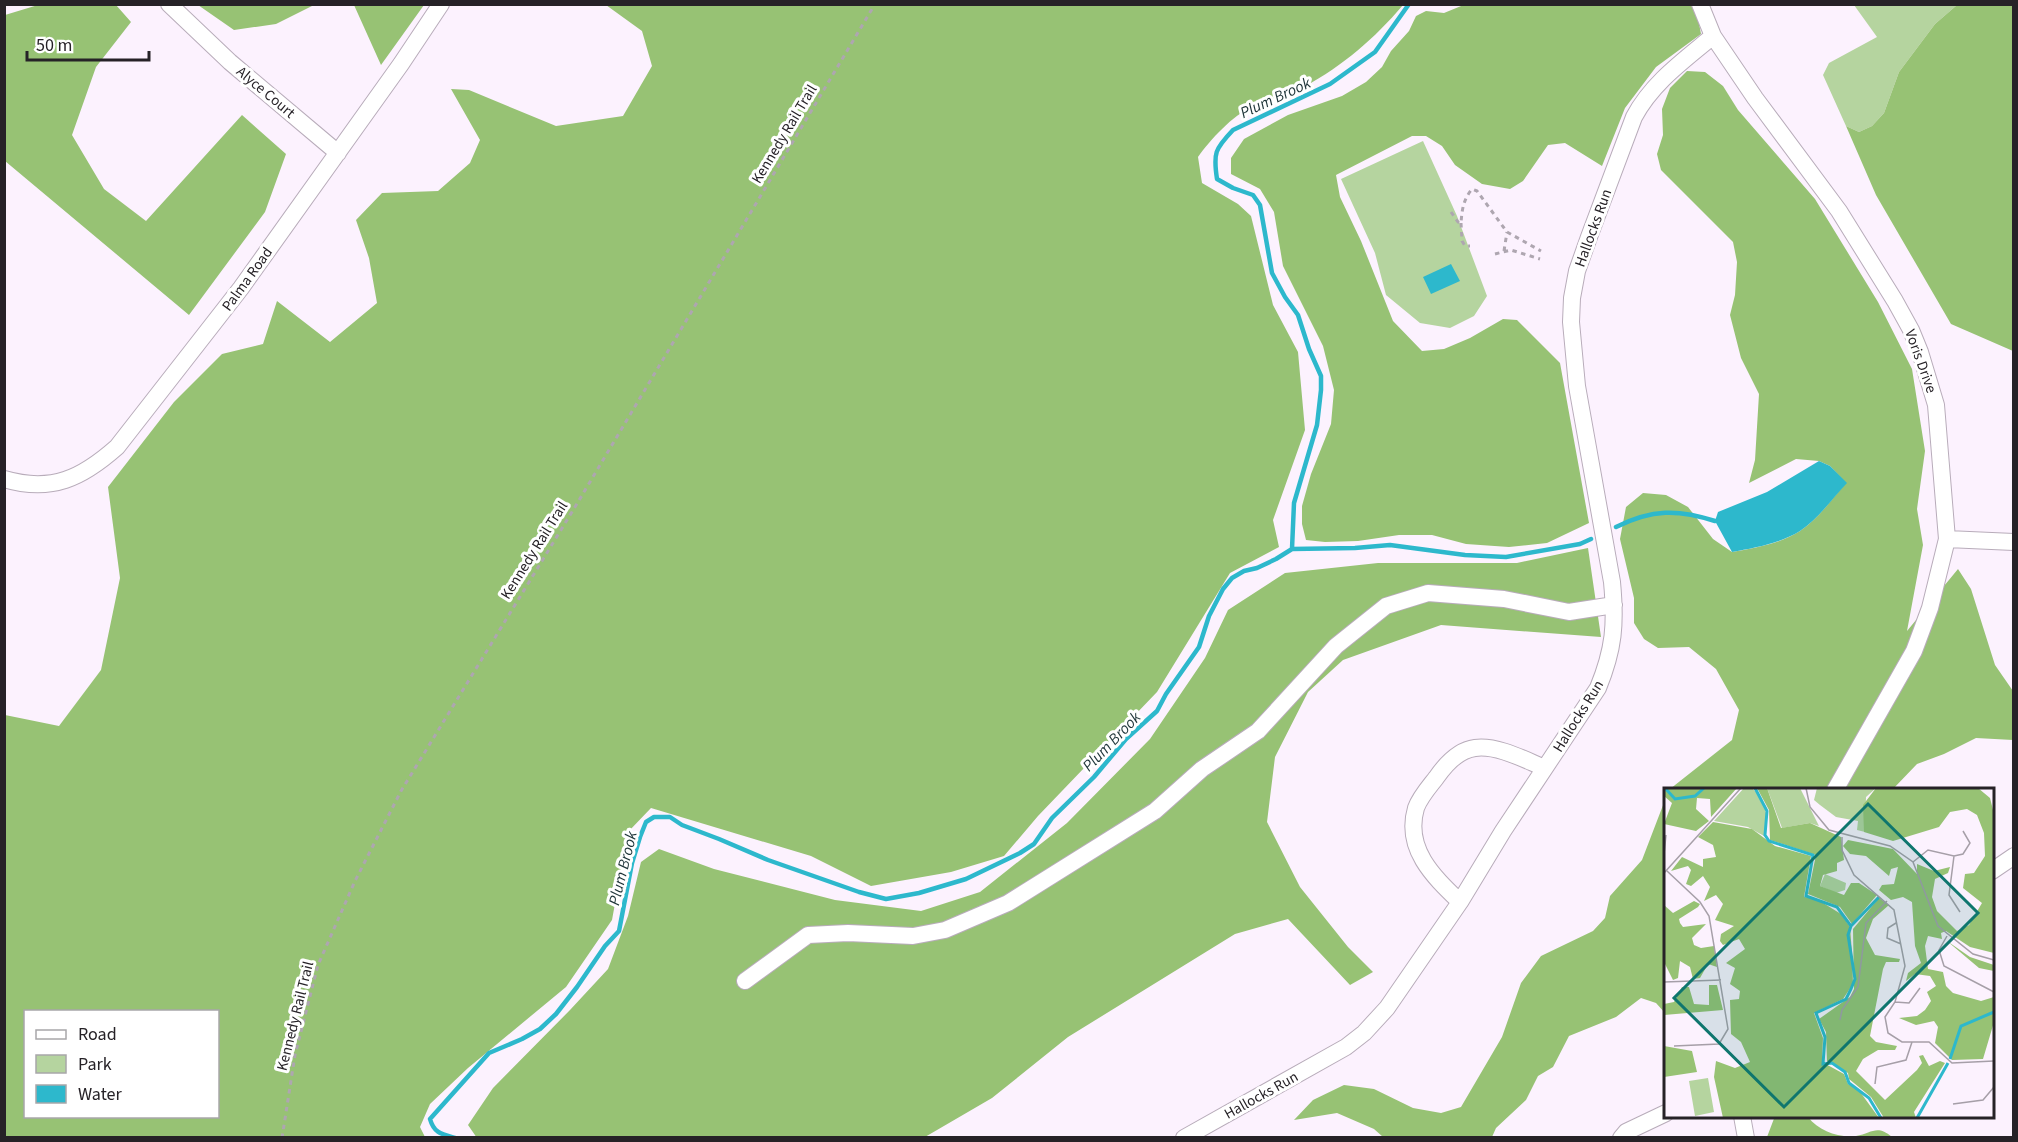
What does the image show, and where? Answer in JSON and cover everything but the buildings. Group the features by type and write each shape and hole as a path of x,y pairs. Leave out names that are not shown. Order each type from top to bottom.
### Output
{"street":[{"name":"Alyce Court","path":"169,4 230,62 338,153"},
{"name":"Palma Road","path":"4,479 24,485 49,484 72,478 96,465 117,447 241,288 401,64 441,4"},
{"name":"Voris Drive","path":"1700,4 1713,36 1755,98 1839,211 1911,330 1929,375 1936,405 1947,539 1930,608 1914,651 1836,788"},
{"name":"Hallocks Run","path":"1184,1137 1346,1047 1364,1034 1387,1008 1460,902 1503,831 1598,688 1608,665 1613,645 1614,605 1612,582 1577,386 1571,322 1572,297 1577,271 1588,237 1634,117 1650,92 1713,36"},
{"path":"1947,539 2013,542"},
{"path":"745,981 808,935 848,933 913,936 945,930 1008,903 1155,811 1203,769 1258,731 1336,646 1386,606 1428,594 1504,599 1569,612 1614,605"},
{"path":"1460,902 1430,872 1418,849 1415,821 1416,809 1421,798 1439,773 1459,754 1474,748 1498,750 1545,768"},
{"path":"1994,870 2013,856"},
{"path":"1621,1137 1626,1132 1664,1113"},
{"path":"1742,1118 1746,1137"}],"path":[{"name":"Kennedy Rail Trail","path":"282,1137 295,1055 318,965 355,881 401,791 575,507 875,4"},
{"path":"1470,246 1465,246 1462,241 1461,224 1463,205 1472,189 1483,198 1507,232 1541,250"},
{"path":"1451,212 1461,224"},
{"path":"1504,251 1507,232"},
{"path":"1495,254 1511,250 1540,260"}],"green space":[{"path":"1466,4 1691,5 1698,18 1701,34 1656,67 1625,108 1602,166 1565,143 1548,145 1523,181 1510,189 1482,184 1455,165 1442,146 1426,136 1412,136 1336,175 1340,197 1361,241 1393,321 1422,351 1444,349 1470,338 1503,319 1517,320 1560,363 1589,523 1547,543 1509,547 1466,544 1432,535 1399,535 1358,541 1306,540 1302,524 1302,506 1311,474 1331,424 1334,390 1323,346 1283,266 1274,212 1260,189 1231,174 1231,158 1244,139 1288,115 1342,96 1366,82 1382,67 1391,51 1409,31 1416,16 1426,11 1444,13"},
{"path":"38,5 116,5 131,22 96,67 72,135 104,189 146,221 242,115 286,154 265,212 189,315 5,161 5,15"},
{"path":"198,5 314,5 276,24 234,30"},
{"path":"354,5 424,5 381,65"},
{"path":"606,5 1403,5 1369,40 1319,79 1285,96 1258,104 1237,116 1222,129 1198,157 1202,183 1238,204 1251,216 1273,305 1298,352 1305,430 1273,520 1279,547 1230,573 1157,692 1038,816 1004,856 951,872 871,886 811,856 651,808 628,832 612,920 566,987 468,1068 430,1104 420,1127 425,1137 5,1137 5,715 59,726 101,670 120,578 108,487 174,402 222,354 263,344 277,301 330,342 377,303 369,258 356,220 382,193 438,191 470,163 480,140 451,89 469,90 556,126 623,116 652,66 642,31"},
{"path":"1854,5 1957,5 1935,24 1899,72 1884,113 1872,126 1859,132 1846,126 1823,75 1829,63 1877,37"},
{"path":"1957,5 2013,5 2013,351 1951,324 1876,195 1846,126 1859,132 1872,126 1884,113 1899,72 1935,24"},
{"path":"1687,71 1705,72 1723,86 1738,110 1815,199 1878,302 1912,369 1925,451 1917,509 1923,545 1907,631 1958,569 1971,589 1995,665 2013,691 2013,740 1976,738 1917,764 1894,788 1671,788 1732,740 1739,710 1716,669 1689,647 1658,648 1644,639 1634,623 1634,598 1620,539 1626,507 1643,493 1666,495 1688,507 1713,539 1732,552 1775,542 1800,531 1819,515 1846,483 1830,466 1819,461 1796,459 1749,483 1755,460 1759,394 1741,358 1730,315 1735,295 1737,262 1733,242 1661,170 1657,154 1663,135 1662,109 1670,88"},
{"path":"1423,141 1457,216 1487,296 1474,316 1450,328 1420,323 1386,295 1375,253 1341,179"},
{"path":"1588,548 1601,637 1441,625 1343,660 1308,692 1275,757 1267,822 1300,887 1348,947 1373,972 1350,985 1288,919 1235,934 1068,1037 992,1098 925,1137 477,1138 468,1125 493,1088 608,969 628,916 641,862 659,849 714,869 835,900 921,911 980,892 1067,823 1150,739 1205,658 1228,610 1285,573 1378,563 1517,563"},
{"path":"1664,803 1664,1012 1656,1003 1641,998 1616,1017 1569,1036 1553,1067 1538,1076 1526,1100 1496,1128 1492,1137 1383,1137 1374,1129 1337,1113 1294,1120 1313,1100 1344,1085 1374,1089 1413,1108 1441,1113 1461,1107 1502,1037 1521,983 1541,956 1593,931 1605,918 1610,896 1642,860"},
{"path":"1774,1118 1809,1118 1823,1130 1842,1136 1856,1136 1878,1130 1892,1137 1767,1137"}],"water":[{"path":"1451,264 1460,281 1431,294 1423,277"},
{"path":"1819,461 1830,466 1847,483 1819,515 1800,531 1784,539 1732,552 1715,521 1718,512 1767,492"}],"waterway":[{"name":"Plum Brook","path":"455,1138 439,1132 430,1119 489,1053 540,1029 556,1014 605,946 619,931 632,863 646,822 654,817 670,817 682,825 768,860 859,892 886,899 919,893 966,879 1034,844 1052,818 1094,777 1126,739 1157,711 1166,694 1199,647 1209,616 1223,589 1232,578 1276,559 1292,549 1294,503 1317,425 1321,390 1321,376 1298,315 1272,273 1260,205 1253,195 1217,179 1215,163 1217,152 1222,142 1233,130 1330,84 1375,52 1409,4"},
{"path":"1616,527 1641,517 1665,513 1689,514 1715,521"},
{"path":"1292,549 1390,545 1465,555 1506,557 1580,544 1591,539"}]}
